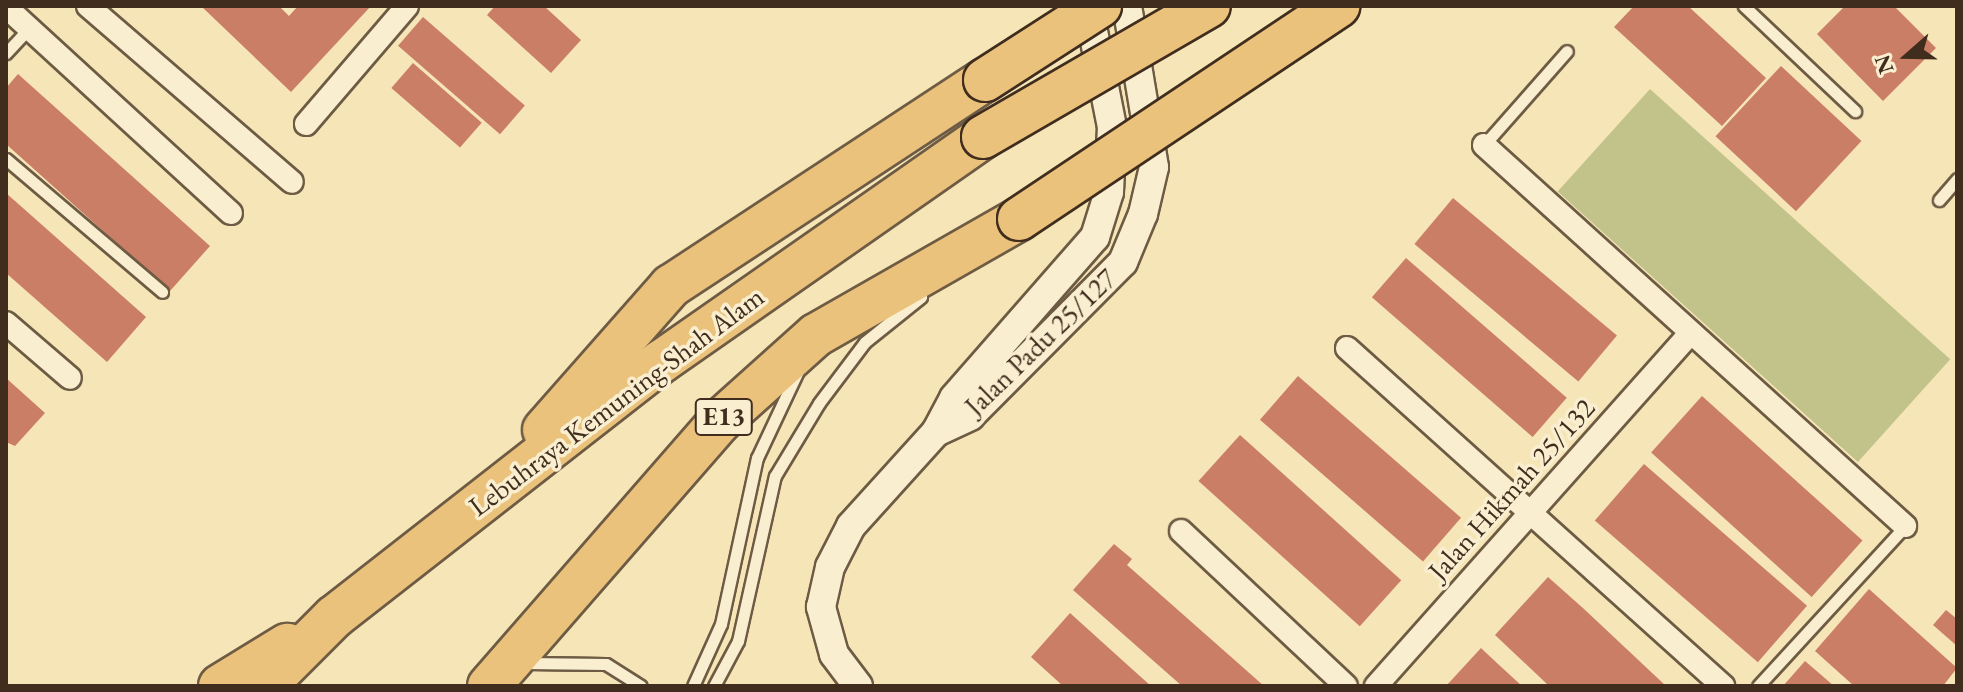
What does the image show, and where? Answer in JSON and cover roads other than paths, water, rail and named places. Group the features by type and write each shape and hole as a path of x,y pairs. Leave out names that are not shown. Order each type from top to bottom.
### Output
{"highway":[{"path":"477,506 671,286 1100,6"},
{"name":"Lebuhraya Kemuning-Shah Alam","path":"265,685 334,617 662,361 983,137 1209,6"},
{"name":"E13","path":"498,674 719,422 816,335 1019,219 1338,6"},
{"path":"220,686 334,617"}],"street":[{"path":"88,6 292,182"},
{"path":"306,124 407,6"},
{"name":"Jalan Padu 25/127","path":"858,686 834,654 821,607 830,567 851,526 936,432 954,398 1095,237 1109,192 1112,127 1088,6"},
{"name":"Jalan Padu 25/127","path":"936,432 970,416 1123,262 1143,214 1154,167 1127,6"},
{"path":"6,7 231,213"},
{"path":"1484,145 1905,526"},
{"path":"6,323 70,378"},
{"name":"Jalan Hikmah 25/132","path":"1376,686 1691,333"},
{"path":"1347,348 1723,686"},
{"path":"1181,531 1346,686"}],"lane":[{"path":"1744,6 1855,111"},
{"path":"6,53 29,28"},
{"path":"1484,145 1567,51"},
{"path":"6,159 162,292"},
{"path":"1939,200 1957,179"},
{"path":"948,275 1019,219"},
{"path":"714,686 738,641 775,476 819,403 865,342 936,285"},
{"path":"693,686 721,624 757,458 816,335"},
{"path":"1758,686 1905,526"},
{"path":"498,674 606,664 641,686"}]}
